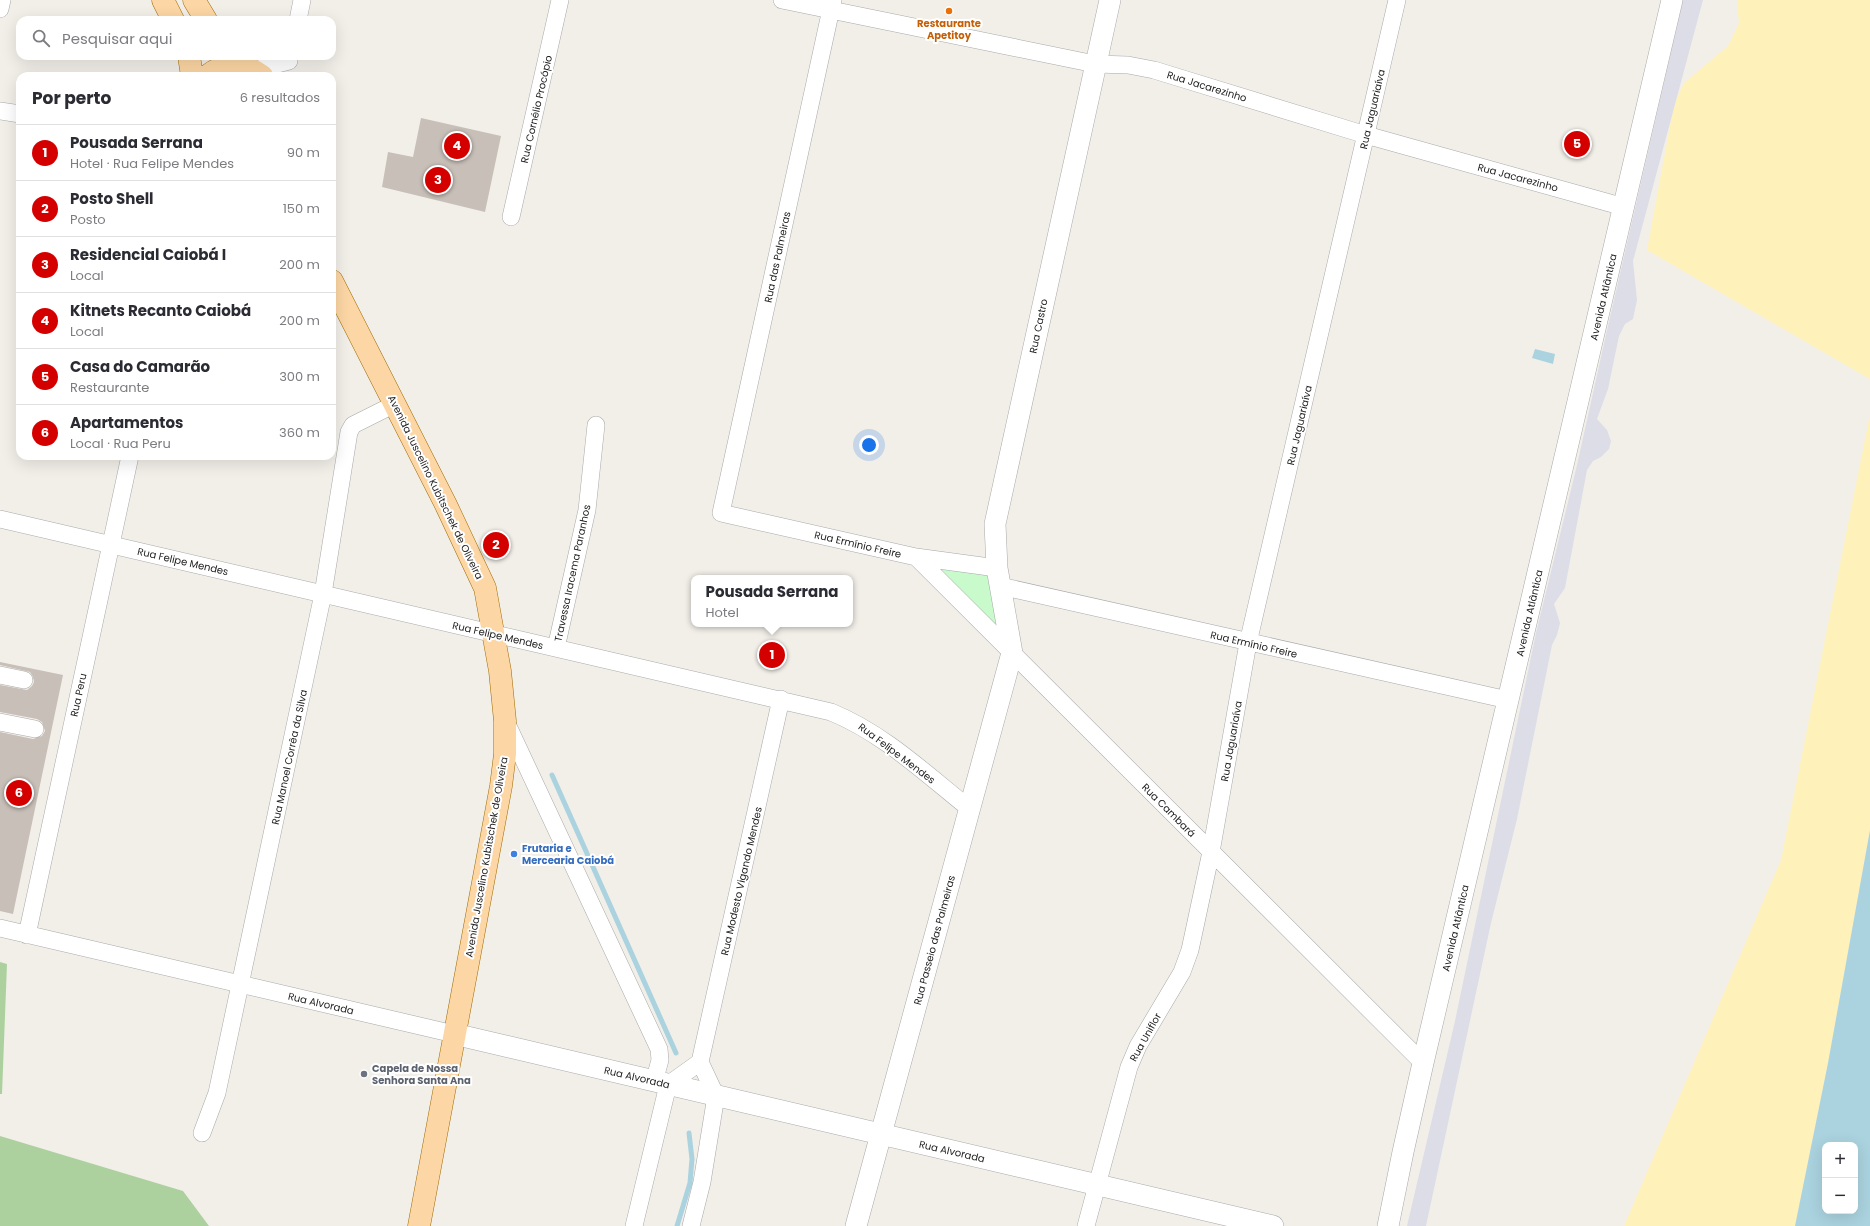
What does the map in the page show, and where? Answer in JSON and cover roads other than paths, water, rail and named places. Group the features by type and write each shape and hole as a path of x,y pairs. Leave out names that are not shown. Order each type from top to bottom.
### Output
{"main road":[{"path":"162,0 170,16"},
{"path":"194,0 204,16"},
{"path":"190,60 191,72"},
{"path":"212,72 227,66 247,67"},
{"name":"Avenida Juscelino Kubitschek de Oliveira","path":"336,289 396,404 485,588 500,671 505,721 505,754 501,786 419,1226"}],"street":[{"path":"0,9 2,0"},
{"path":"299,16 302,0"},
{"name":"Rua Cornélio Procópio","path":"511,217 560,0"},
{"name":"Rua Jacarezinho","path":"782,0 831,5 1095,64 1128,65 1154,70 1366,135 1624,207"},
{"name":"Rua Castro","path":"1012,653 998,577 995,524 999,500 1110,0"},
{"name":"Rua Jaguariaíva","path":"1211,852 1248,643 1397,0"},
{"name":"Avenida Atlântica","path":"1388,1226 1423,1063 1672,0"},
{"name":"Rua das Palmeiras","path":"721,513 831,5"},
{"path":"247,67 288,64"},
{"path":"0,111 16,113"},
{"name":"Rua Manoel Corrêa da Silva","path":"202,1133 216,1093 323,594 349,432 353,425 396,404"},
{"name":"Travessa Iracema Paranhos","path":"556,648 587,510 596,425"},
{"name":"Rua Peru","path":"27,935 129,460"},
{"name":"Rua Ermínio Freire","path":"721,513 998,577 1248,643 1508,700"},
{"name":"Rua Felipe Mendes","path":"0,519 111,543 493,634 781,699 831,712 855,722 875,735 970,809"},
{"name":"Rua Cambará","path":"916,557 1423,1063"},
{"name":"Rua Passeio das Palmeiras","path":"856,1226 1012,653"},
{"path":"0,675 24,680"},
{"name":"Rua Modesto Vigando Mendes","path":"700,1062 781,699"},
{"path":"505,721 659,1049 661,1083 634,1226"},
{"path":"0,722 35,729"},
{"name":"Rua Uniflor","path":"1086,1226 1129,1067 1138,1046 1182,972 1190,950 1211,852"},
{"name":"Rua Alvorada","path":"0,928 1097,1185 1244,1223 1273,1226"},
{"path":"661,1083 700,1062 716,1096 702,1182 691,1226"}],"water":[{"path":"1535,349 1555,354 1553,364 1532,358"},
{"path":"1870,830 1870,1226 1795,1226 1828,1063"}],"waterway":[{"path":"552,775 676,1053"},
{"path":"677,1226 690,1183 692,1159 689,1133"}],"place":[{"name":"Restaurante Apetitoy","path":"949,11"},
{"name":"Casa do Camarão","path":"1577,144"},
{"name":"Kitnets Recanto Caiobá","path":"457,146"},
{"name":"Residencial Caiobá I","path":"438,180"},
{"name":"Posto Shell","path":"496,545"},
{"name":"Pousada Serrana","path":"772,655"},
{"name":"Apartamentos","path":"19,793"},
{"name":"Frutaria e Mercearia Caiobá","path":"514,854"},
{"name":"Capela de Nossa Senhora Santa Ana","path":"364,1074"}]}
